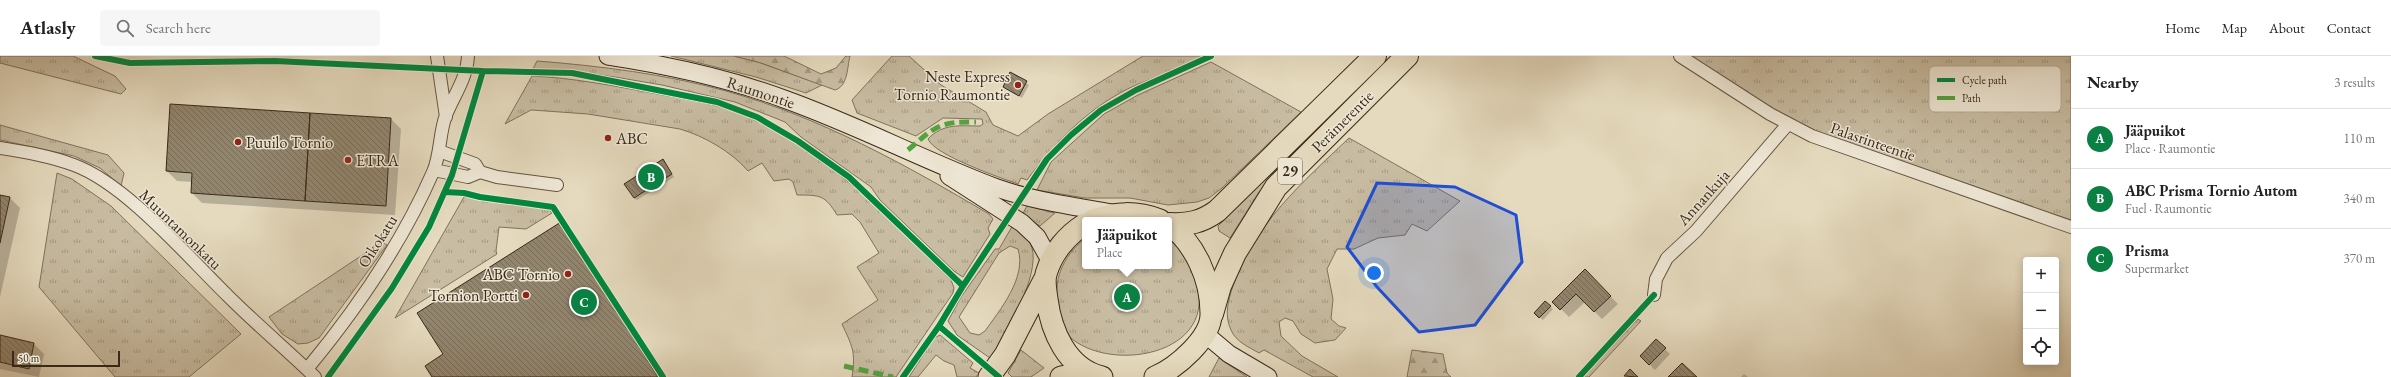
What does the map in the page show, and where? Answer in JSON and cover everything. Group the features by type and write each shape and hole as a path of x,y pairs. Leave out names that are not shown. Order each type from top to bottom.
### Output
{"highway":[{"name":"Perämerentie","path":"1172,222 1194,223 1207,218 1216,211 1375,56"},
{"name":"Perämerentie","path":"1208,323 1220,286 1235,253 1276,187 1407,56"},
{"name":"29","path":"1101,217 1112,213 1133,214 1145,217"},
{"path":"989,377 1006,355 1049,268 1067,238 1082,226"},
{"path":"1172,228 1195,252 1208,288 1208,323"},
{"path":"1049,268 1048,310 1053,329 1062,346 1074,362 1099,376"},
{"name":"29","path":"1155,377 1181,362 1193,349 1208,323"},
{"path":"1061,377 1077,374 1099,376"}],"main road":[{"name":"Raumontie","path":"608,56 709,76 743,85 814,110 997,188 1038,200 1112,213"},
{"name":"Raumontie","path":"908,150 1022,223 1037,237 1049,268"},
{"path":"1208,323 1229,354 1268,377"}],"street":[{"name":"Oikokatu","path":"437,56 446,117"},
{"name":"Oikokatu","path":"311,373 393,248 414,211 434,170 446,117 467,71 468,56"},
{"name":"Palasrinteentie","path":"1680,56 1788,124 1827,142 2071,227"},
{"name":"Annankuja","path":"1654,295 1656,279 1667,258 1696,231 1788,124"},
{"name":"Muuntamonkatu","path":"0,148 31,153 75,165 115,189 142,211 240,308 311,373"},
{"path":"439,151 475,164 480,172"},
{"path":"434,170 468,177 480,172 497,177 557,184"}],"highlighted area":[{"path":"1377,183 1455,187 1516,215 1522,262 1475,325 1419,332 1377,287 1347,247"}],"green space":[{"path":"0,56 73,56 115,76 126,89 121,94 0,63"},
{"path":"671,56 734,56 761,63 822,85 806,93 756,77"},
{"path":"734,56 784,56 821,74 836,68 846,56 850,56 845,81 835,90 761,63"},
{"path":"892,56 909,56 941,85 986,112 993,125 1018,136 1048,114 1143,56 1203,56 1179,69 1136,85 1104,103 1062,138 1027,180 1021,178 1018,184 955,159 942,152 928,139 940,130 952,126 980,126 983,124 982,119 943,118 916,136 857,113 852,100"},
{"path":"1686,56 2071,56 2071,224 1830,137 1779,115"},
{"path":"537,61 585,65 656,75 726,91 795,114 829,128 894,160 989,214 993,219 988,228 990,234 963,277 955,272 880,200 871,187 801,137 785,122 735,102 662,85 571,71 533,69"},
{"path":"1211,62 1301,112 1222,188 1209,198 1197,202 1168,205 1130,198 1085,198 1037,190 1051,162 1104,114 1138,95"},
{"path":"532,76 594,83 705,103 728,109 750,118 807,150 858,190 951,280 954,288 953,293 896,377 852,377 854,361 852,349 842,324 878,300 857,267 879,253 860,222 852,214 837,215 829,203 817,196 797,195 793,182 789,179 774,181 762,163 748,171 726,151 708,140 680,129 588,114 531,110 505,124"},
{"path":"1321,124 1259,192 1230,238 1219,231 1218,226"},
{"path":"0,125 108,155 124,173 121,186 100,168 74,156 0,140"},
{"path":"1349,138 1460,201 1427,231 1412,224 1405,235 1378,238 1354,249 1337,249 1327,269 1333,299 1331,319 1339,326 1346,328 1335,340 1315,343 1301,334 1293,321 1285,318 1279,322 1281,336 1302,356 1338,377 1313,377 1264,350 1259,353 1239,341 1231,330 1227,313 1233,286 1242,264 1267,224 1282,205 1314,171"},
{"path":"57,173 72,179 111,206 241,334 189,377 115,377 39,287"},
{"path":"464,197 541,205 548,208 552,213 526,229 499,227 496,251 497,254 395,318"},
{"path":"1027,206 1055,213 1040,226 1022,215"},
{"path":"1013,225 1029,241 1032,248 1033,260 1031,274 1020,305 1004,336 990,358 957,335 948,321 961,297 995,249 999,249","holes":["1010,246 1018,249 1020,260 1019,271 1010,293 985,331 979,335 970,333 959,317 999,253"]},
{"path":"1082,241 1082,269 1172,269 1172,242 1174,243 1182,251 1194,276 1199,304 1192,325 1177,341 1155,351 1130,355 1104,353 1082,345 1064,331 1057,299 1058,279 1061,270 1070,253"},
{"path":"382,242 387,245 319,338 308,343 298,344 282,334 269,317"},
{"path":"1638,319 1641,321 1589,377 1583,377"},
{"path":"940,335 973,363 970,368 979,373 976,377 957,377 954,365 944,361 936,355 918,377 909,377 934,338"},
{"path":"1021,350 1044,368 1031,377 1012,377 1008,373"},
{"path":"1412,350 1443,354 1447,373 1451,377 1407,377"},
{"path":"1219,358 1247,377 1209,377"}],"building":[{"path":"1010,72 1027,81 1019,96 1003,87"},
{"name":"Puuilo Tornio","path":"170,104 310,113 305,201 191,193 192,173 166,171"},
{"name":"ETRA","path":"310,113 391,118 386,206 305,201"},
{"path":"663,159 672,174 634,198 624,184"},
{"path":"0,195 10,197 0,243"},
{"name":"Tornion Portti","path":"561,222 658,377 432,377 425,366 443,354 417,313"},
{"path":"1585,269 1611,296 1594,312 1576,294 1560,310 1552,302"},
{"path":"1545,301 1551,306 1539,318 1534,313"},
{"path":"0,335 34,343 29,369 0,362"},
{"path":"1656,339 1666,348 1649,365 1640,356"},
{"path":"1682,363 1697,377 1668,377"},
{"path":"1630,369 1638,377 1624,376"}],"marked path":[{"path":"908,150 932,131 945,124 976,122"},
{"path":"844,366 893,377"}],"cycle path":[{"path":"95,56 130,63 275,61 483,71 572,73 717,102 757,117 798,141 849,177 963,286"},
{"path":"903,377 939,326 963,286 1047,159 1071,135 1101,110 1136,90 1211,56"},
{"path":"328,377 392,288 429,227 452,175 483,71"},
{"path":"445,192 464,193 480,197 553,207 663,377"},
{"path":"1579,377 1654,295"},
{"path":"939,326 999,377"}],"place":[{"name":"Neste Express Tornio Raumontie","path":"1018,85"},
{"name":"ABC","path":"608,138"},
{"name":"Puuilo Tornio","path":"238,142"},
{"name":"ETRA","path":"348,160"},
{"name":"ABC Prisma Tornio Autom","path":"651,177"},
{"name":"ABC Tornio","path":"568,274"},
{"name":"Tornion Portti","path":"526,295"},
{"name":"Jääpuikot","path":"1127,297"},
{"name":"Prisma","path":"584,302"}]}
